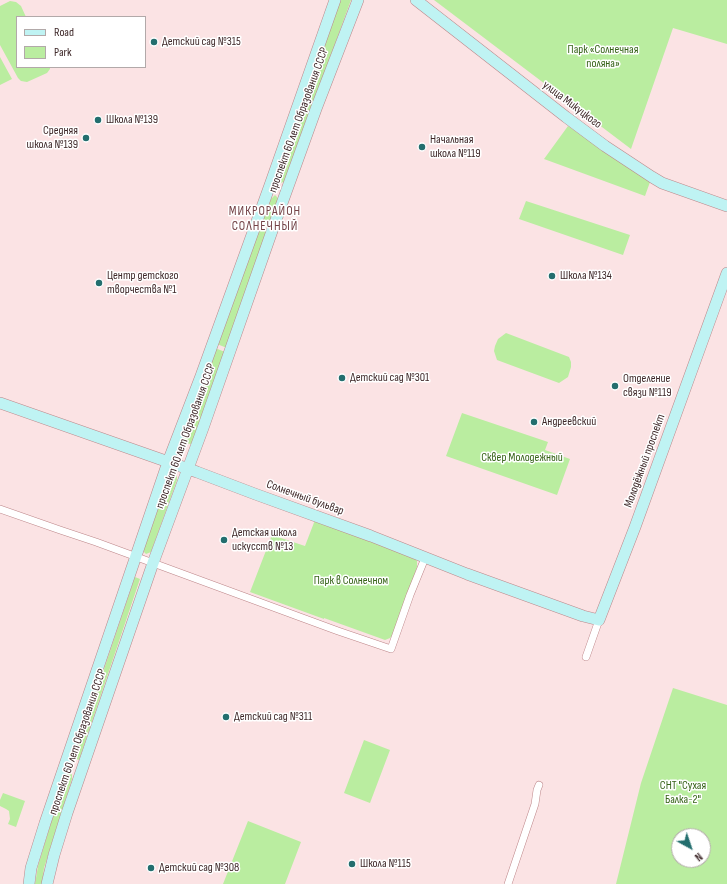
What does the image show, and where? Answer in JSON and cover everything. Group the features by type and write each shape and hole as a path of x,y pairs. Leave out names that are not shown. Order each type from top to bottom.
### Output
{"main road":[{"name":"проспект 60 лет Образования СССР","path":"29,884 31,868 45,823 168,462 201,376 335,0"},
{"name":"проспект 60 лет Образования СССР","path":"47,884 56,848 154,563 286,192 358,0"},
{"name":"улица Микуцкого","path":"416,0 605,146 662,183 727,206"},
{"path":"270,185 286,192"},
{"name":"Молодёжный проспект","path":"599,620 727,272"},
{"name":"Солнечный бульвар","path":"0,403 188,469 371,536 425,558 583,616 599,620"},
{"path":"66,763 82,772"}],"street":[{"path":"0,509 96,542 391,649 425,558"},
{"name":"Молодёжный проспект","path":"586,657 599,620"},
{"path":"508,884 535,804 536,790 539,785"}],"green space":[{"path":"340,0 351,0 286,178 284,182 280,183 278,178"},
{"name":"Парк «Солнечная поляна»","path":"434,0 727,0 727,44 673,28 631,149"},
{"path":"10,1 16,2 21,6 26,16 16,16 16,68 50,68 47,73 27,82 21,81 18,78 0,45 0,6"},
{"path":"0,57 12,79 0,85"},
{"path":"568,126 650,182 645,196 544,159"},
{"path":"275,195 278,200 268,228 261,225 271,199"},
{"path":"526,201 630,235 623,255 519,219"},
{"path":"259,229 267,231 227,348 217,344"},
{"path":"506,333 569,357 571,367 568,377 559,383 497,360 494,351 495,346 498,339"},
{"path":"215,348 225,352 193,445 181,441"},
{"name":"Сквер Молодежный","path":"462,413 548,442 545,450 570,459 557,495 446,456"},
{"path":"171,474 175,474 177,480 151,552 146,554 144,549"},
{"name":"Парк в Солнечном","path":"315,520 413,557 417,561 414,576 393,635 390,638 385,640 250,592 272,535 305,546"},
{"path":"135,577 140,579 79,760 74,758"},
{"name":"СНТ \"Сухая Балка-2\"","path":"673,688 727,705 727,884 616,884 641,783"},
{"path":"364,740 390,750 370,803 344,793"},
{"path":"69,773 72,775 72,779 44,868 42,884 35,884 38,866 50,826 67,775"},
{"path":"3,793 25,801 16,827 8,824 10,819 9,811 0,806 0,800"},
{"path":"248,821 301,842 285,884 223,884"}],"place":[{"name":"Детский сад №315","path":"154,42"},
{"name":"Школа №139","path":"98,120"},
{"name":"Средняя школа №139","path":"86,138"},
{"name":"Начальная школа №119","path":"422,147"},
{"name":"Школа №134","path":"552,276"},
{"name":"Центр детского творчества №1","path":"99,283"},
{"name":"Детский сад №301","path":"342,378"},
{"name":"Отделение связи №119","path":"615,386"},
{"name":"Андреевский","path":"534,422"},
{"name":"Детская школа искусств №13","path":"224,540"},
{"name":"Детский сад №311","path":"226,717"},
{"name":"Школа №115","path":"352,864"},
{"name":"Детский сад №308","path":"151,868"}],"district":[{"name":"МИКРОРАЙОН СОЛНЕЧНЫЙ","path":"265,220"}]}
